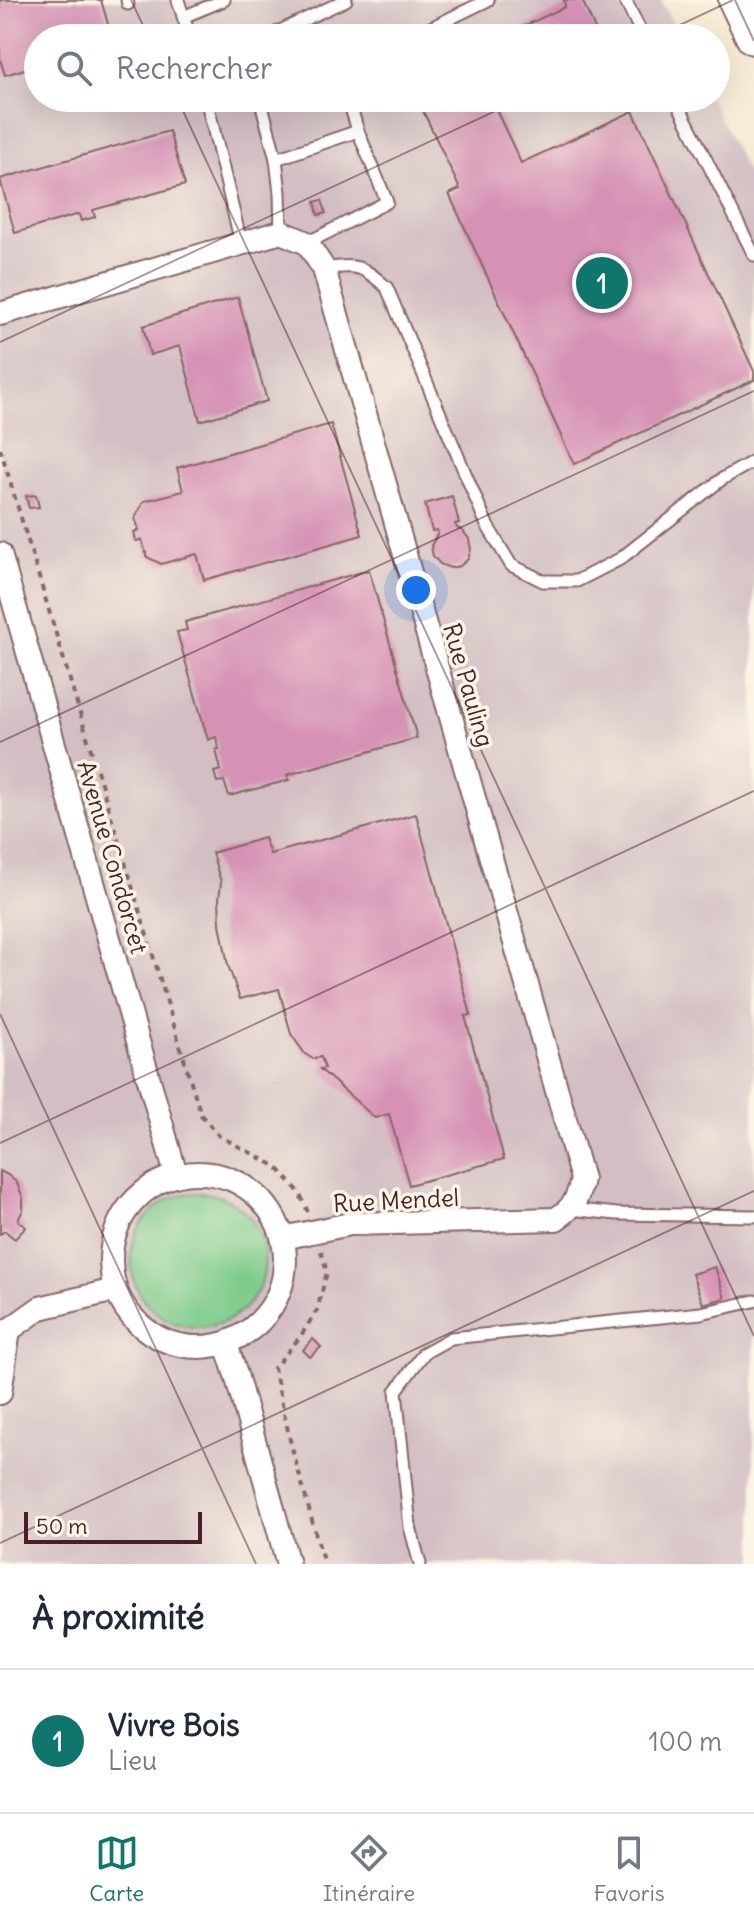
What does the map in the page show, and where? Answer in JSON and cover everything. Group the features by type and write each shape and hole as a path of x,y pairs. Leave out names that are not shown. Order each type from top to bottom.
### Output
{"highway":[{"path":"737,0 754,36"}],"street":[{"path":"0,314 281,232 307,243"},
{"name":"Rue Pauling","path":"307,243 324,269 582,1179 579,1197 570,1209"},
{"name":"Avenue Condorcet","path":"0,554 176,1175"},
{"path":"203,1172 230,1178 254,1192 272,1213 283,1238 286,1265 281,1290 268,1314 259,1323 226,1344 199,1348 172,1344 148,1332 128,1314 115,1290 110,1261 115,1232 129,1207 150,1187 176,1175 203,1172"},
{"name":"Rue Mendel","path":"283,1238 350,1224 556,1219 570,1209"},
{"path":"0,1393 4,1330 40,1308 115,1290"},
{"path":"226,1344 288,1564"}],"lane":[{"path":"178,0 185,24"},
{"path":"183,17 224,0"},
{"path":"295,24 346,0"},
{"path":"439,24 488,0"},
{"path":"625,0 637,24"},
{"path":"209,112 241,243"},
{"path":"267,112 276,159 281,232"},
{"path":"307,243 387,202 352,112"},
{"path":"682,112 754,255"},
{"path":"276,159 358,131"},
{"path":"324,269 348,265 369,271 387,288 487,525 511,565 543,581 577,581 620,559 722,479 754,461"},
{"path":"570,1209 617,1214 754,1216"},
{"path":"420,1564 410,1527 396,1391 424,1353 451,1338 701,1313 754,1301"}],"path":[{"path":"0,448 201,1115 219,1136 276,1166 299,1192 316,1232 327,1272 317,1310 300,1337 274,1368 324,1564"}],"shaded area":[{"path":"0,0 661,0 673,24 24,24 24,112 717,112 754,186 754,1564 0,1564"}],"green space":[{"path":"198,1193 224,1198 246,1212 260,1234 265,1260 260,1286 246,1308 224,1322 198,1327 172,1322 150,1308 136,1286 131,1260 136,1234 150,1212 172,1198"}],"building":[{"path":"0,0 101,0 108,24 24,24 24,69 5,75 0,59"},
{"path":"564,0 582,0 593,24 528,24 565,7"},
{"path":"424,112 497,112 521,163 633,112 754,371 754,380 574,464 449,194 460,189"},
{"path":"169,131 185,185 93,210 95,217 81,221 79,214 15,233 0,179"},
{"path":"322,200 326,213 318,215 315,202"},
{"path":"238,297 267,401 200,421 180,346 150,355 143,326"},
{"path":"331,424 362,535 204,580 197,554 161,564 147,557 142,540 136,541 134,532 139,530 135,518 144,501 183,491 177,468"},
{"path":"36,495 39,507 29,508 26,496"},
{"path":"452,496 459,523 455,524 469,539 471,550 468,559 460,566 450,568 440,564 433,556 431,546 438,533 437,530 432,531 425,504"},
{"path":"369,570 417,738 287,775 289,780 229,796 224,781 217,782 214,772 221,770 216,737 208,740 177,632 187,630 185,622"},
{"path":"416,814 471,1015 465,1016 504,1159 409,1185 389,1114 375,1118 320,1069 325,1068 321,1057 313,1059 305,1054 291,1034 279,989 240,999 228,965 220,924 221,882 212,853 264,838 270,854"},
{"path":"0,1171 17,1183 23,1198 23,1210 18,1220 26,1227 15,1239 5,1231 0,1234"},
{"path":"715,1267 725,1298 703,1304 692,1274"},
{"path":"313,1339 321,1347 310,1357 303,1350"}],"place":[{"name":"Vivre Bois","path":"602,283"}]}
